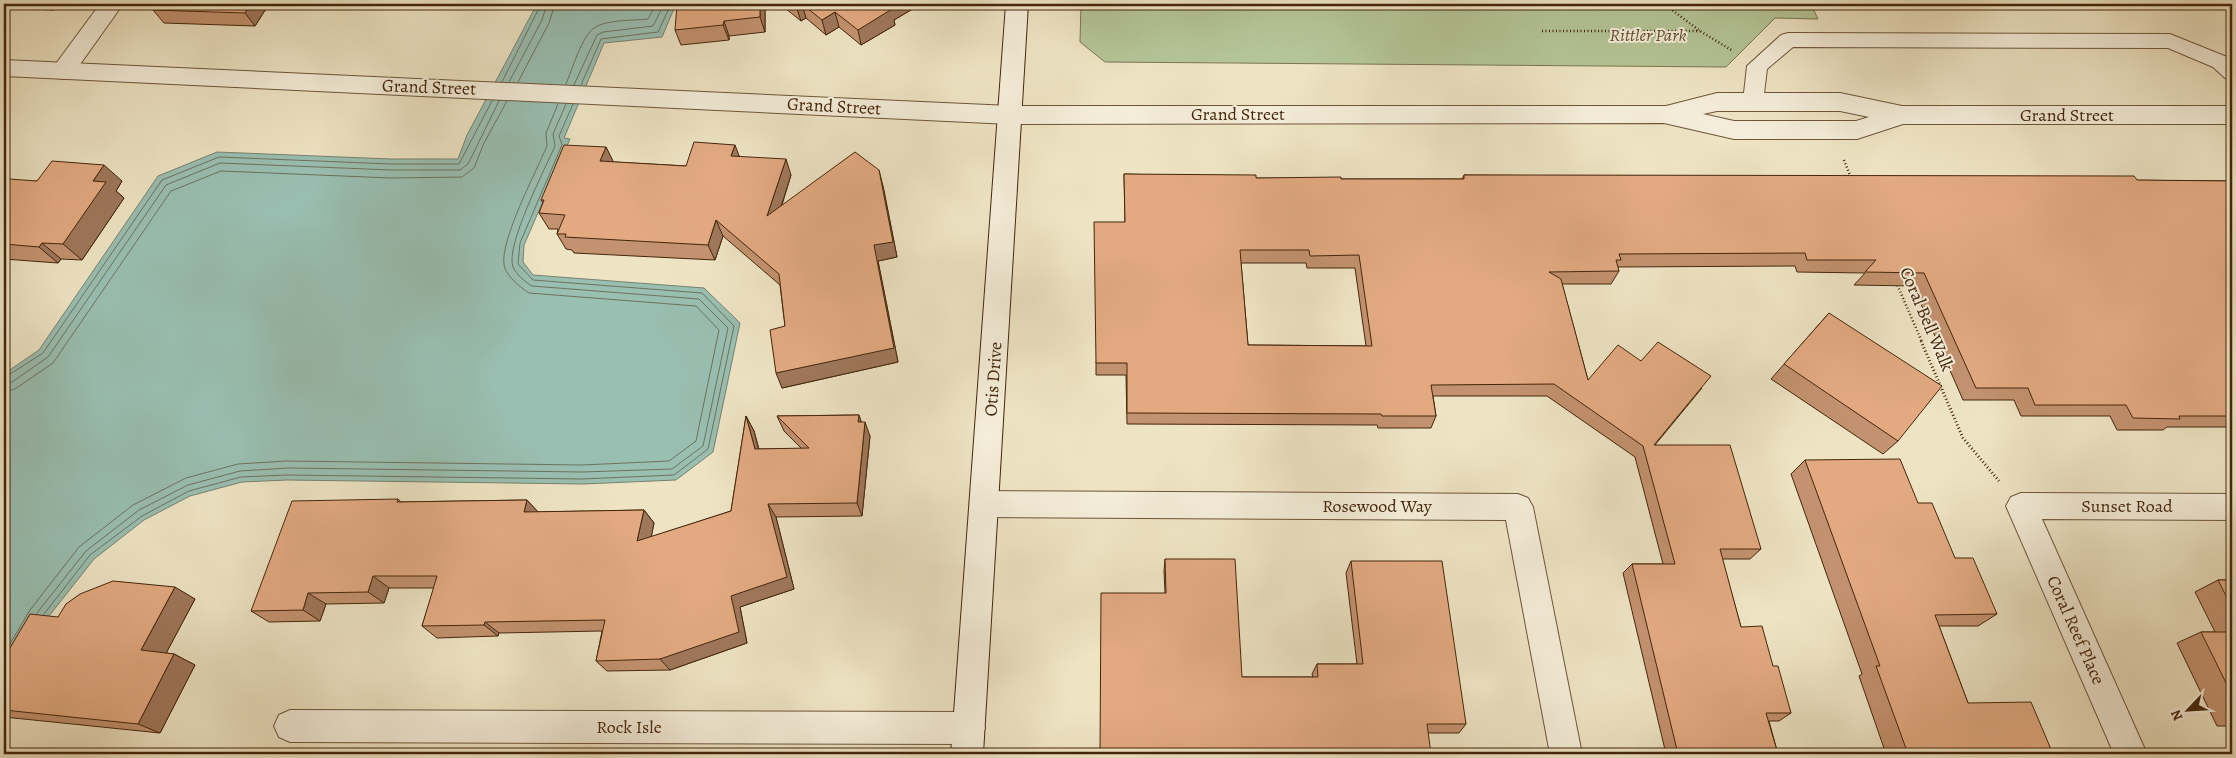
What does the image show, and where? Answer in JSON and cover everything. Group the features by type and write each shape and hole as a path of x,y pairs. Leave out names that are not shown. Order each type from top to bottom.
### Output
{"street":[{"path":"63,71 112,4"},
{"name":"Otis Drive","path":"968,741 1017,4"},
{"name":"Grand Street","path":"4,68 1010,115 1664,114 1717,102 1840,102 1902,115 2232,115"},
{"name":"Grand Street","path":"1664,114 1734,130 1857,130 1902,115"},
{"name":"Rosewood Way","path":"985,504 1518,507 1566,754"},
{"name":"Sunset Road","path":"2021,506 2232,507"},
{"name":"Coral Reef Place","path":"2021,506 2132,754"},
{"name":"Rock Isle","path":"290,726 968,741"}],"lane":[{"path":"1753,102 1757,66 1788,40 2170,40 2220,62 2232,74"}],"path":[{"path":"1664,4 1700,32 1757,66"},
{"path":"1542,32 1700,32"},
{"path":"1830,130 1855,186"},
{"name":"Coral Bell Walk","path":"1893,276 1963,438 2021,506"}],"green space":[{"name":"Rittler Park","path":"1081,4 1811,4 1818,19 1775,18 1726,67 1105,62 1080,42"}],"water":[{"path":"537,4 676,4 662,37 604,43 564,138 570,139 524,245 523,262 533,275 704,288 740,323 713,452 676,480 583,484 287,480 242,482 190,496 144,520 94,559 45,621 4,690 4,374 39,350 158,176 217,152 391,159 458,159 467,135"}],"building":[{"path":"158,4 251,4 245,13 153,10"},
{"path":"677,4 760,4 760,17 724,21 723,25 675,30"},
{"path":"802,4 893,4 888,7 892,9 858,30 835,12 822,20"},
{"path":"694,142 735,145 731,156 786,159 767,216 855,152 879,170 893,242 874,245 894,348 776,373 770,330 785,326 779,274 716,220 708,245 565,237 566,234 557,234 565,215 539,213 544,200 541,200 564,145 606,147 600,161 686,166"},
{"path":"52,161 104,165 93,181 106,182 63,244 42,243 39,247 4,244 4,186 9,179 37,181"},
{"path":"1124,174 1256,175 1256,178 1341,177 1341,179 1464,179 1464,175 2134,176 2137,180 2232,181 2232,416 2179,416 2180,419 2133,418 2126,405 2035,405 2028,388 1976,388 1924,273 1865,272 1876,260 1807,260 1805,253 1619,254 1621,260 1616,260 1619,271 1549,272 1561,279 1588,380 1618,345 1641,361 1658,342 1711,376 1654,445 1730,445 1761,549 1720,549 1741,627 1762,626 1773,666 1778,666 1791,713 1766,713 1778,754 1678,754 1632,564 1675,564 1643,446 1554,384 1431,385 1436,416 1127,413 1127,363 1096,363 1094,222 1125,222","holes":["1240,250 1309,250 1310,256 1359,255 1372,346 1248,345"]},
{"path":"1829,313 1942,386 1898,441 1784,364"},
{"path":"859,415 858,422 865,422 857,503 768,504 787,577 731,596 739,632 660,659 596,661 605,620 485,622 484,625 422,626 437,576 373,576 368,592 308,593 303,610 251,611 292,501 398,499 397,502 527,500 524,512 644,510 637,541 731,511 746,416 755,449 809,448 777,416"},
{"path":"1900,459 1918,503 1932,503 1955,558 1973,558 1997,614 1935,615 1968,703 2031,702 2053,754 1908,754 1876,666 1880,666 1805,460"},
{"path":"1165,559 1235,559 1242,677 1318,677 1317,664 1363,664 1351,561 1442,561 1466,724 1427,724 1431,754 1100,754 1101,593 1166,593"},
{"path":"2218,580 2232,580 2232,608"},
{"path":"113,581 175,587 141,650 174,654 138,724 4,710 4,658 30,614 58,617 66,604 80,594"},
{"path":"2201,632 2232,632 2232,695"}]}
